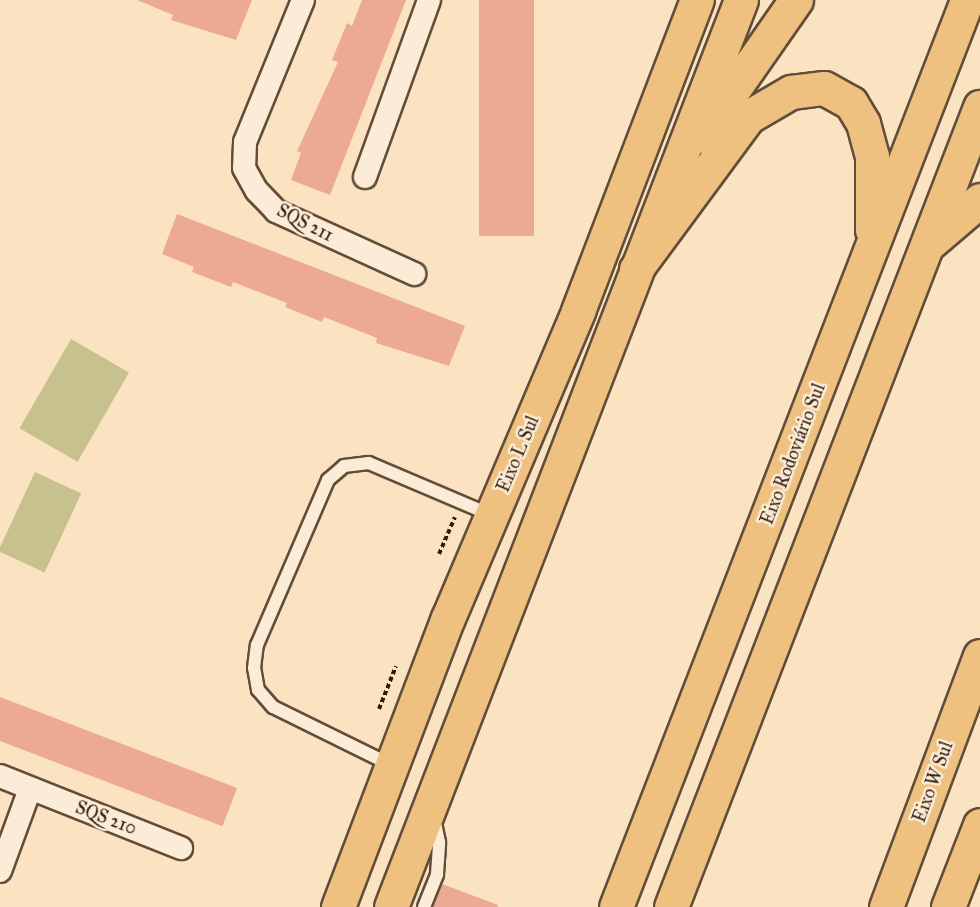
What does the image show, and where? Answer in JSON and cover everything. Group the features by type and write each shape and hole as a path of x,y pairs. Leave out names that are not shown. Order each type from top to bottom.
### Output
{"main road":[{"name":"Eixo L Sul","path":"338,907 491,516 578,310 697,0"},
{"path":"391,907 665,190 741,0"},
{"path":"665,190 796,0"},
{"name":"Eixo Rodoviário Sul","path":"616,907 872,252 931,90 967,0"},
{"path":"636,268 748,117 791,92 824,88 850,103 863,123 872,156 872,252"},
{"path":"671,907 931,242 979,109"},
{"path":"931,242 980,200"},
{"name":"Eixo W Sul","path":"886,907 980,656"},
{"path":"948,907 980,825"}],"street":[{"name":"SQS 211","path":"303,0 245,142 244,168 257,191 276,211 414,274"},
{"path":"365,177 429,0"},
{"name":"SQS 210","path":"0,776 181,848"},
{"path":"0,871 30,789"}],"lane":[{"path":"392,766 273,707 258,690 254,668 257,645 328,480 344,466 369,463 491,516"},
{"path":"424,907 437,874 439,842 431,802"}],"path":[{"path":"439,554 461,502"},
{"path":"379,709 396,666"}],"shaded area":[{"path":"71,339 129,372 78,462 20,428"},
{"path":"35,472 81,494 44,572 0,552 0,547"}],"building":[{"path":"137,0 252,0 236,40 171,20 173,15"},
{"path":"362,0 406,0 330,195 291,180 301,153 297,151 338,62 332,60 347,23 352,26"},
{"path":"479,0 534,0 534,236 479,236"},
{"path":"177,214 465,326 449,366 376,343 377,338 324,317 322,322 285,307 287,303 233,282 231,287 192,272 194,267 162,254"},
{"path":"0,697 237,788 222,826 0,741"},
{"path":"442,884 498,905 498,907 433,907"}]}
